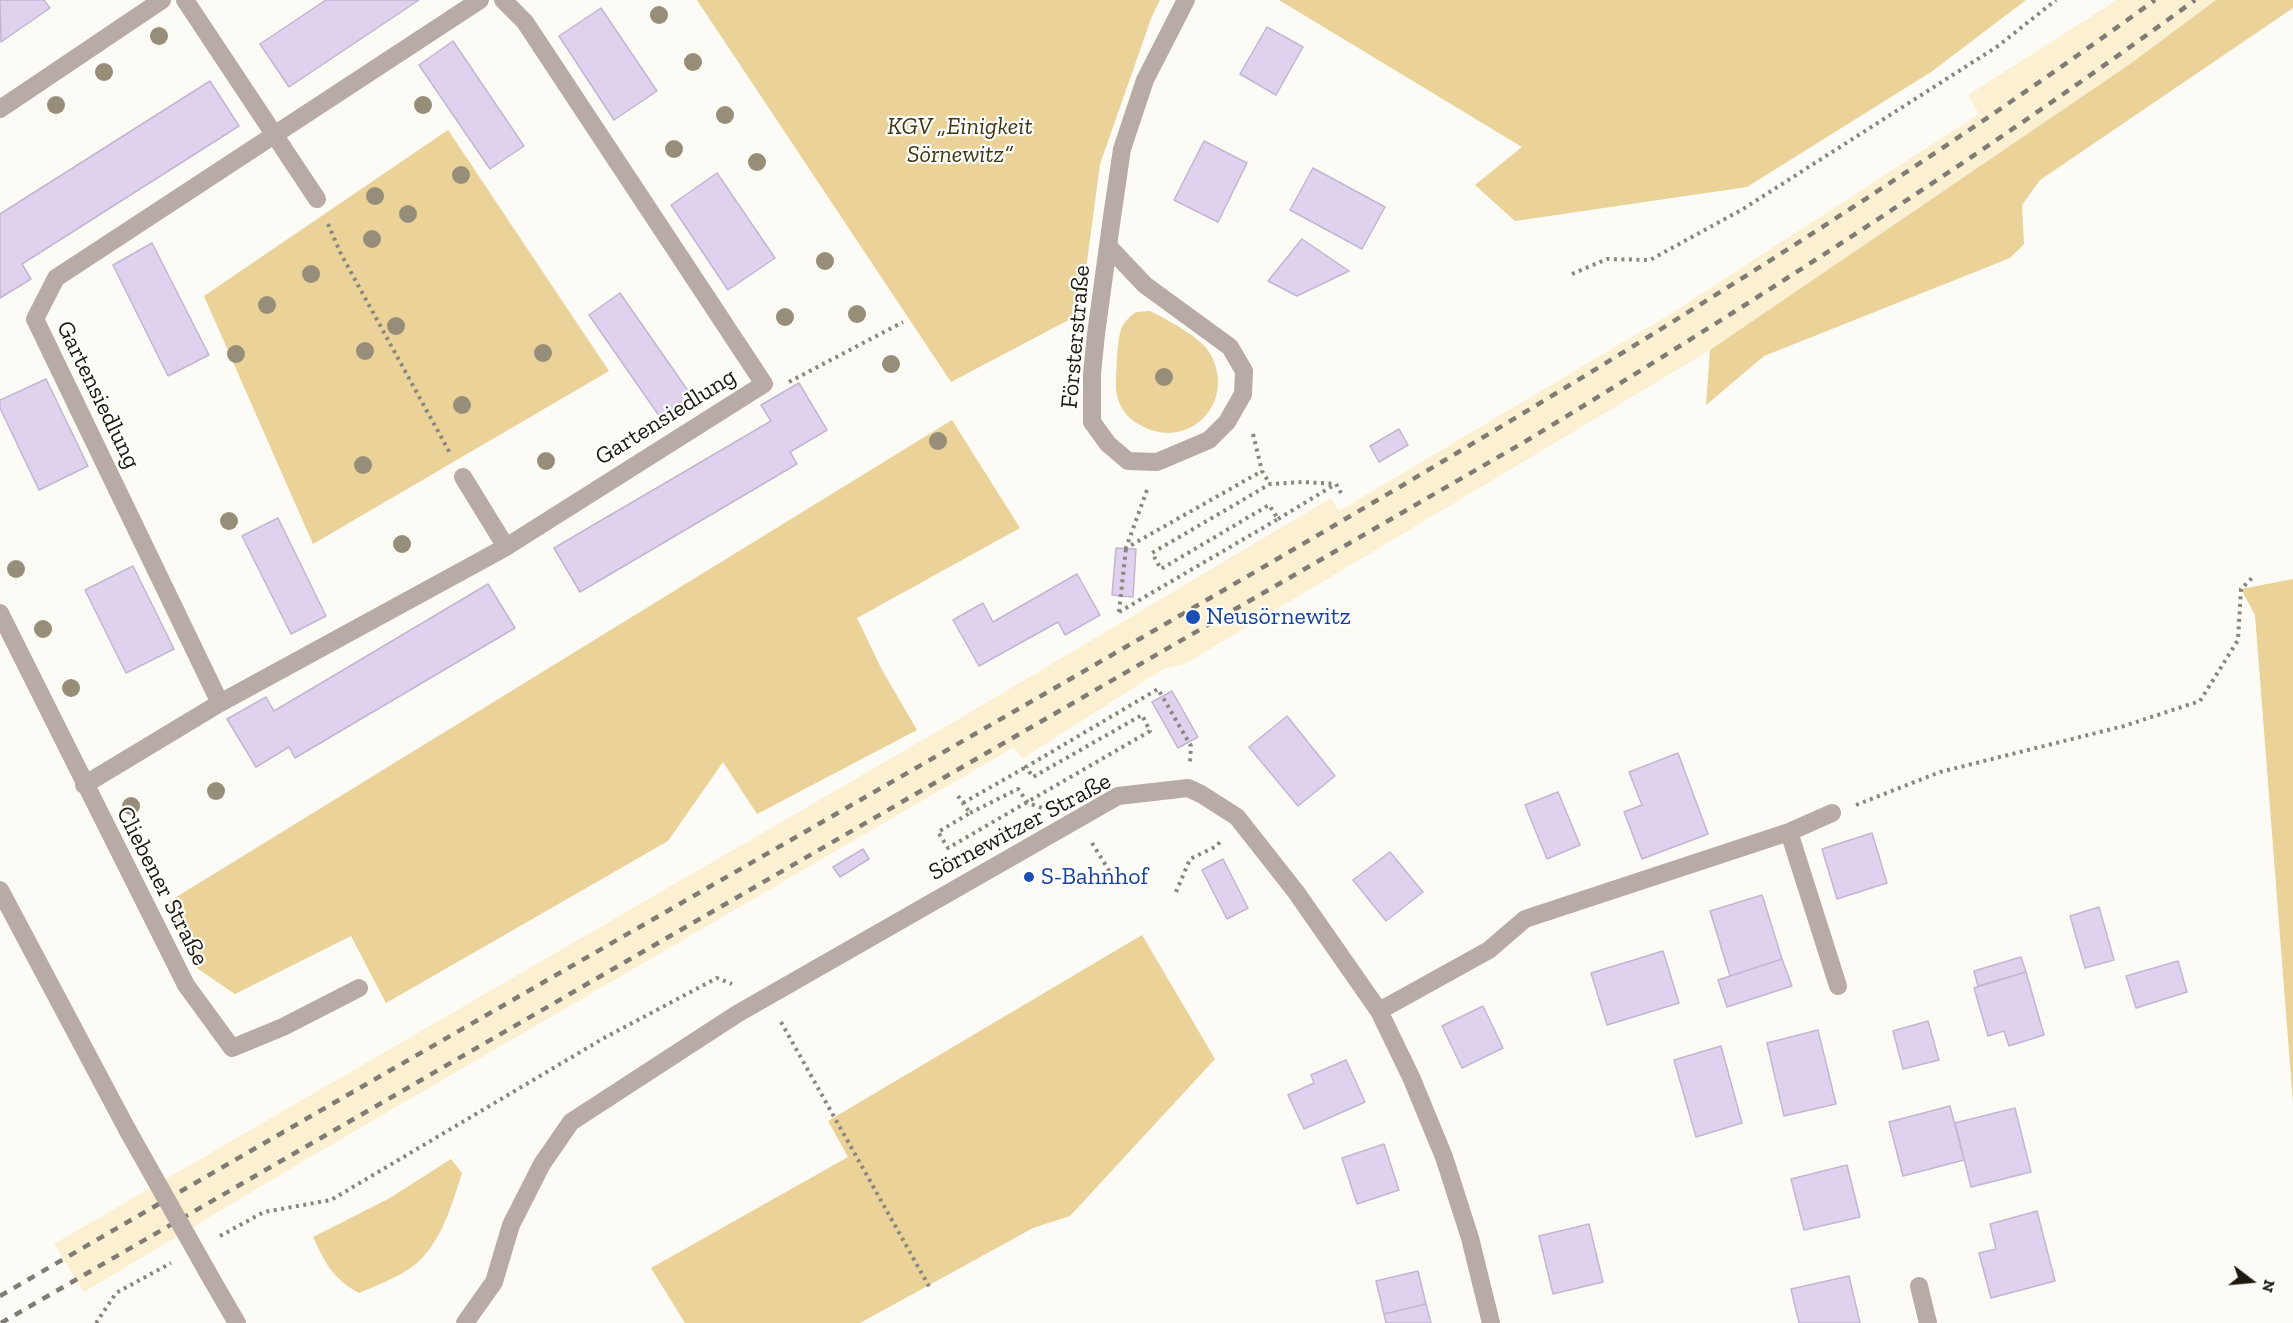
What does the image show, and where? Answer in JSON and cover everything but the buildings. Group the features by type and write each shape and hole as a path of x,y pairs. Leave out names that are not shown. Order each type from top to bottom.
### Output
{"street":[{"path":"0,109 162,0"},
{"path":"185,0 317,199"},
{"name":"Gartensiedlung","path":"220,703 35,319 56,278 480,0"},
{"name":"Gartensiedlung","path":"84,785 220,703 506,547 764,384 525,22 503,0"},
{"name":"Försterstraße","path":"1108,246 1145,285 1230,347 1244,371 1244,394 1227,422 1209,440 1156,462 1128,460 1108,444 1092,422 1092,375 1108,246 1122,149 1145,80 1185,0"},
{"path":"463,477 506,547"},
{"name":"Cliebener Straße","path":"0,613 186,985 232,1048 283,1027 359,988"},
{"name":"Sörnewitzer Straße","path":"465,1323 494,1282 511,1225 542,1164 571,1122 766,997 1118,796 1188,788 1237,817 1296,892 1379,1011 1444,1157 1470,1238 1491,1323"},
{"path":"1379,1011 1489,950 1525,919 1789,832 1832,813"},
{"path":"1789,832 1838,986"},
{"path":"0,890 128,1131 237,1323"},
{"path":"1919,1286 1928,1323"}],"path":[{"path":"1572,274 1607,260 1650,260 1743,210 1998,46 2055,0"},
{"path":"317,199 341,254 463,477"},
{"path":"764,384 794,382 903,322"},
{"path":"1156,462 1126,548 1119,612 1336,484"},
{"path":"1126,548 1262,471 1269,484"},
{"path":"1278,519 1269,505 1161,569 1152,553 1269,484 1303,482 1336,484"},
{"path":"1336,484 1341,493"},
{"path":"1832,813 1940,772 2124,726 2200,700 2238,640 2241,589 2253,578"},
{"path":"963,803 1158,689 1191,746"},
{"path":"1026,766 1033,777 1142,715 1150,730 1028,803 948,848 939,832 970,813 1018,789 1028,803"},
{"path":"958,796 970,813"},
{"path":"1176,892 1190,859 1217,846 1237,817"},
{"path":"1077,820 1118,885"},
{"path":"215,1239 264,1212 332,1200 623,1027 717,978 766,997 930,1288"},
{"path":"96,1323 116,1293 175,1261"}],"shaded area":[{"path":"2117,0 2216,0 2130,64 1710,350 1185,664 1163,669 1022,759 1014,747 307,1159 84,1292 54,1244 964,716 1331,498 1339,511 1664,318 1979,114 1968,95"}],"green space":[{"name":"KGV „Einigkeit Sörnewitz“","path":"697,0 1160,0 1152,16 1100,164 1080,314 951,382"},
{"path":"1279,0 2026,0 1931,72 1747,187 1515,221 1475,185 1522,147"},
{"path":"2216,0 2293,0 2293,8 2040,180 2022,205 2024,244 2010,258 1764,356 1706,405 1710,350 2130,64"},
{"path":"448,130 609,371 313,544 204,296"},
{"path":"1150,311 1196,338 1207,349 1216,368 1218,387 1213,404 1204,418 1190,428 1173,433 1154,431 1135,422 1122,408 1116,391 1118,351 1123,325 1136,312"},
{"path":"952,420 1020,528 857,618 882,670 917,730 757,814 723,762 668,841 386,1003 351,936 235,994 198,969 165,904"},
{"path":"2293,579 2293,1103 2255,615 2241,589"},
{"path":"1142,935 1215,1059 1070,1216 1033,1228 860,1323 685,1323 651,1268 848,1157 828,1121"},
{"path":"451,1159 462,1173 442,1228 423,1257 402,1273 359,1293 342,1282 326,1263 313,1237 390,1198"}],"railway":[{"path":"0,1296 1117,652 1514,419 1774,258 1903,174 2030,89 2155,0"},
{"path":"1,1323 1526,441 1865,228 2114,59 2195,0"}],"place":[{"name":"Neusörnewitz","path":"1193,617"},
{"name":"S-Bahnhof","path":"1029,877"}]}
